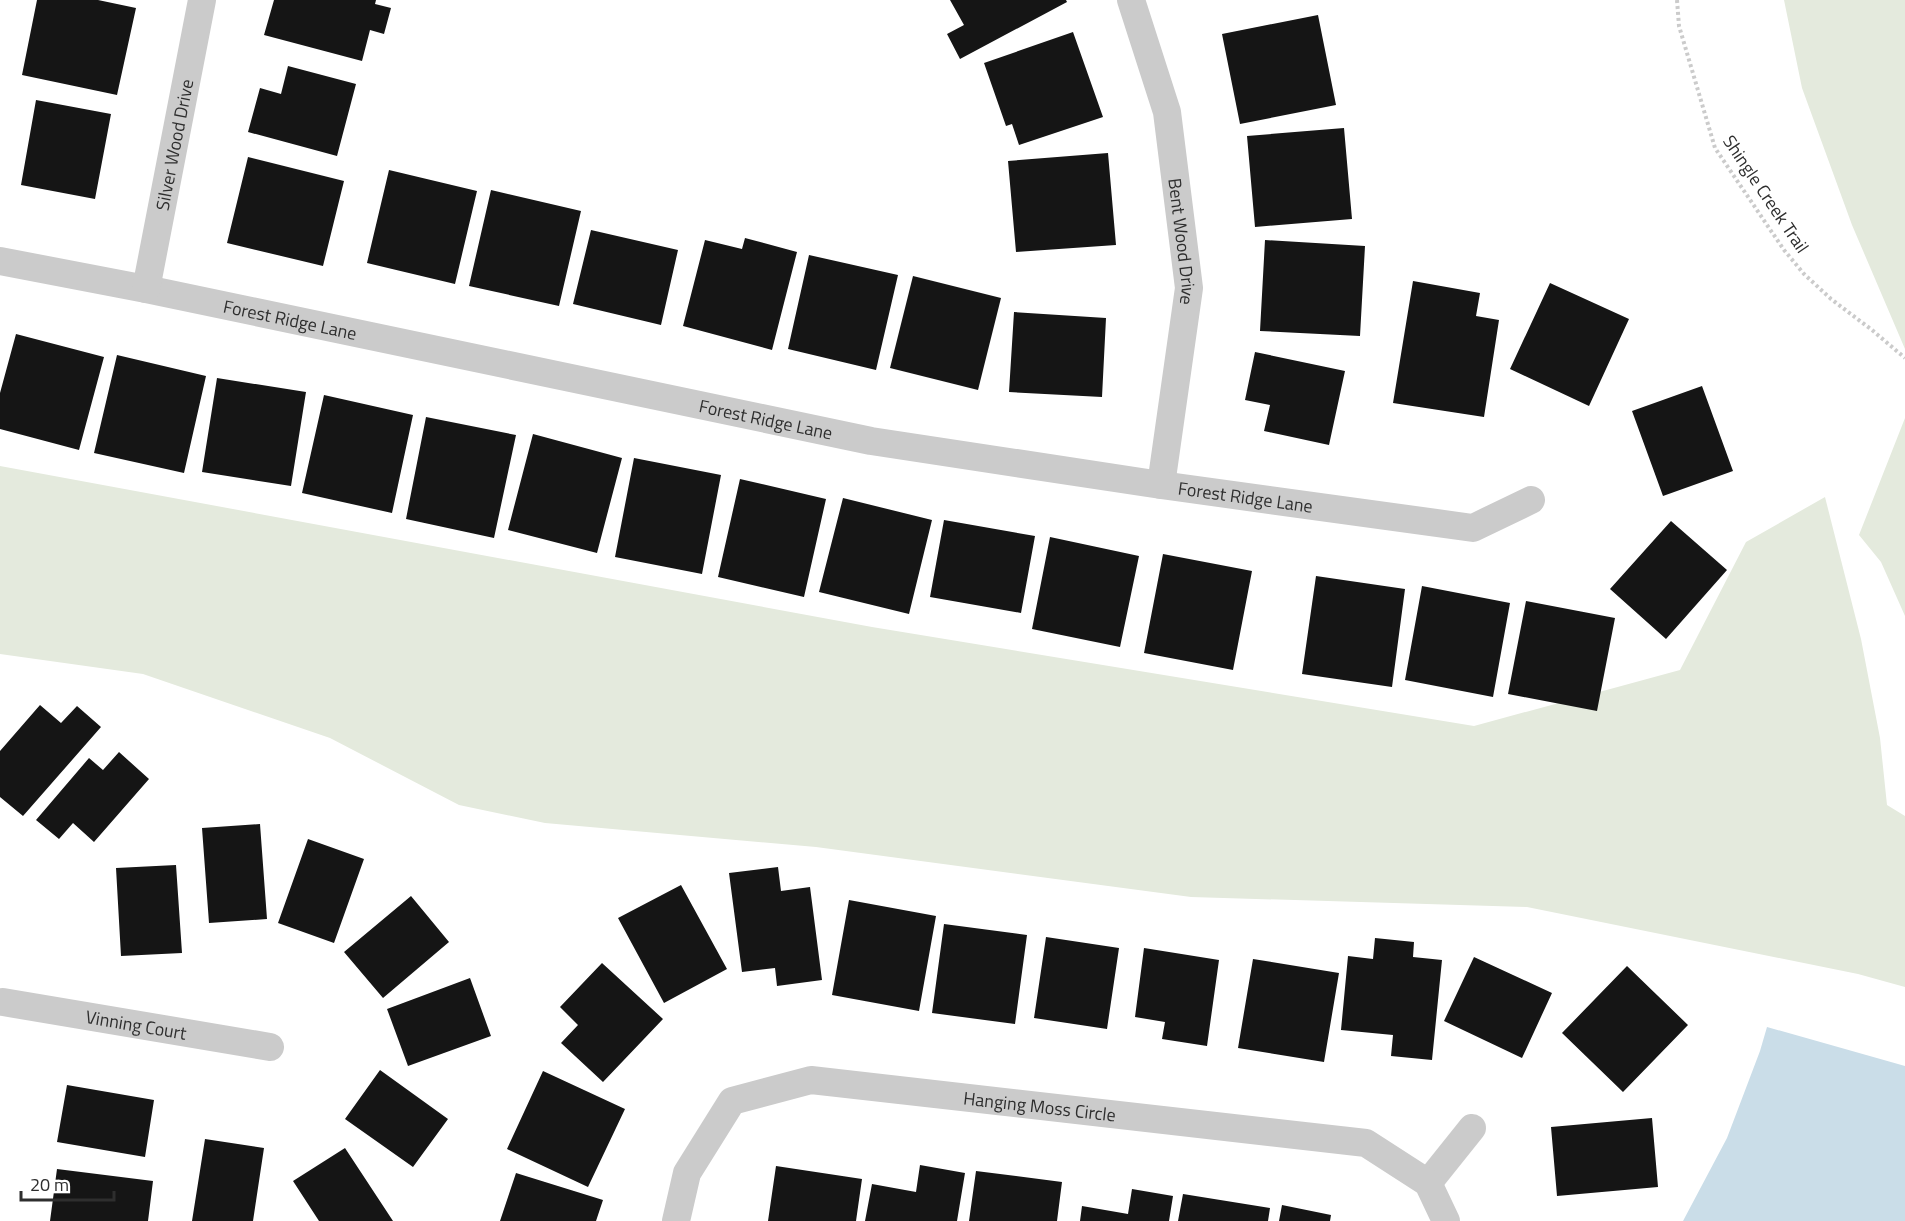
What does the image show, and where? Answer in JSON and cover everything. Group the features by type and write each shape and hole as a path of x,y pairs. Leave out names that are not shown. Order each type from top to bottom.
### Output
{"street":[{"name":"Silver Wood Drive","path":"146,289 202,0"},
{"name":"Bent Wood Drive","path":"1131,0 1167,112 1189,288 1161,485"},
{"name":"Forest Ridge Lane","path":"0,261 146,289 871,441 1161,485 1473,528 1531,500"},
{"name":"Vinning Court","path":"1,1005 270,1047"},
{"name":"Hanging Moss Circle","path":"675,1221 687,1173 732,1101 811,1080 1366,1143 1428,1183"},
{"path":"1446,1221 1428,1183 1472,1128"}],"path":[{"name":"Shingle Creek Trail","path":"1677,0 1679,26 1715,148 1784,250 1804,274 1831,299 1905,358"}],"shaded area":[{"path":"1784,0 1905,0 1905,349 1852,225 1802,88"},
{"path":"1905,418 1905,616 1881,562 1859,535"},
{"path":"0,466 872,627 1474,726 1680,670 1746,542 1825,497 1861,639 1880,738 1887,805 1905,816 1905,987 1858,974 1527,907 1191,897 816,847 545,823 459,805 330,738 143,674 0,654"}],"water":[{"path":"1767,1027 1905,1066 1905,1221 1683,1221 1727,1138"}],"building":[{"path":"37,0 98,0 136,8 117,95 22,75"},
{"path":"274,0 376,0 375,4 391,8 384,34 370,30 362,61 264,35"},
{"path":"950,0 1066,0 1067,2 960,59 947,34 964,25"},
{"path":"1318,15 1336,105 1240,124 1222,34"},
{"path":"1073,32 1103,117 1019,145 1012,124 1006,126 984,63"},
{"path":"288,66 356,84 337,156 248,132 260,88 281,94"},
{"path":"36,100 111,114 95,199 21,185"},
{"path":"1344,128 1352,219 1255,227 1247,136"},
{"path":"1108,153 1116,245 1016,252 1008,161"},
{"path":"248,157 344,181 323,266 227,243"},
{"path":"389,170 477,191 455,284 367,263"},
{"path":"491,190 581,211 559,306 469,286"},
{"path":"591,230 678,250 661,325 573,304"},
{"path":"745,238 797,252 772,350 683,326 705,240 742,249"},
{"path":"1265,240 1365,246 1360,336 1260,331"},
{"path":"809,255 898,275 876,370 788,349"},
{"path":"913,276 1001,298 978,390 890,368"},
{"path":"1413,281 1480,293 1476,316 1499,320 1484,417 1393,403"},
{"path":"1550,283 1629,319 1589,406 1510,369"},
{"path":"1014,312 1106,318 1102,397 1009,392"},
{"path":"16,334 104,357 79,450 0,429 0,393"},
{"path":"1255,352 1345,371 1329,445 1264,431 1270,405 1245,400"},
{"path":"117,355 206,376 184,473 94,453"},
{"path":"217,378 306,392 291,486 202,472"},
{"path":"1702,386 1733,471 1663,496 1632,411"},
{"path":"324,395 413,415 392,513 302,493"},
{"path":"426,417 516,435 494,538 406,519"},
{"path":"533,434 622,458 597,553 508,530"},
{"path":"634,458 721,475 702,574 615,557"},
{"path":"740,479 826,499 804,597 718,577"},
{"path":"843,498 932,520 909,614 819,592"},
{"path":"944,520 1035,536 1021,613 930,597"},
{"path":"1671,521 1727,570 1666,639 1610,589"},
{"path":"1050,537 1139,556 1120,647 1032,629"},
{"path":"1163,554 1252,571 1233,670 1144,653"},
{"path":"1316,576 1405,589 1392,687 1302,674"},
{"path":"1422,586 1510,603 1493,697 1405,680"},
{"path":"1526,601 1615,618 1597,711 1508,694"},
{"path":"40,705 61,723 77,706 101,727 23,816 0,797 0,751"},
{"path":"119,752 149,779 94,842 73,823 59,839 36,820 89,758 103,770"},
{"path":"260,824 267,919 209,923 202,828"},
{"path":"308,839 364,859 334,943 278,923"},
{"path":"176,865 182,953 121,956 116,868"},
{"path":"778,867 781,891 810,887 822,980 777,986 775,968 742,972 729,873"},
{"path":"681,885 727,969 664,1003 618,918"},
{"path":"411,896 449,942 383,998 344,952"},
{"path":"849,900 936,916 919,1011 832,995"},
{"path":"944,924 1027,935 1015,1024 932,1013"},
{"path":"1046,937 1119,948 1107,1029 1034,1018"},
{"path":"1375,938 1414,942 1413,957 1442,960 1432,1060 1391,1056 1393,1035 1341,1030 1348,956 1373,959"},
{"path":"1144,948 1219,960 1207,1046 1162,1039 1165,1022 1135,1017"},
{"path":"1474,957 1552,993 1522,1058 1444,1021"},
{"path":"1253,959 1339,973 1324,1062 1238,1048"},
{"path":"602,963 663,1019 603,1082 561,1043 578,1025 560,1007"},
{"path":"1627,966 1688,1025 1623,1092 1562,1033"},
{"path":"470,978 491,1036 408,1066 387,1009"},
{"path":"380,1070 448,1119 413,1167 345,1119"},
{"path":"543,1071 625,1109 588,1187 507,1149"},
{"path":"67,1085 154,1100 145,1157 57,1142"},
{"path":"1652,1118 1658,1187 1557,1196 1551,1127"},
{"path":"205,1139 264,1148 253,1221 192,1221"},
{"path":"345,1148 393,1221 319,1221 293,1181"},
{"path":"920,1165 965,1173 957,1221 865,1221 872,1184 916,1192"},
{"path":"776,1166 862,1179 856,1221 768,1221"},
{"path":"57,1169 153,1181 148,1221 50,1221"},
{"path":"976,1171 1062,1182 1057,1221 969,1221"},
{"path":"516,1173 603,1200 596,1221 500,1221"},
{"path":"1132,1189 1173,1196 1169,1221 1080,1221 1082,1206 1128,1214"},
{"path":"1183,1194 1270,1208 1268,1221 1178,1221"},
{"path":"1282,1205 1331,1215 1330,1221 1279,1221"}]}
